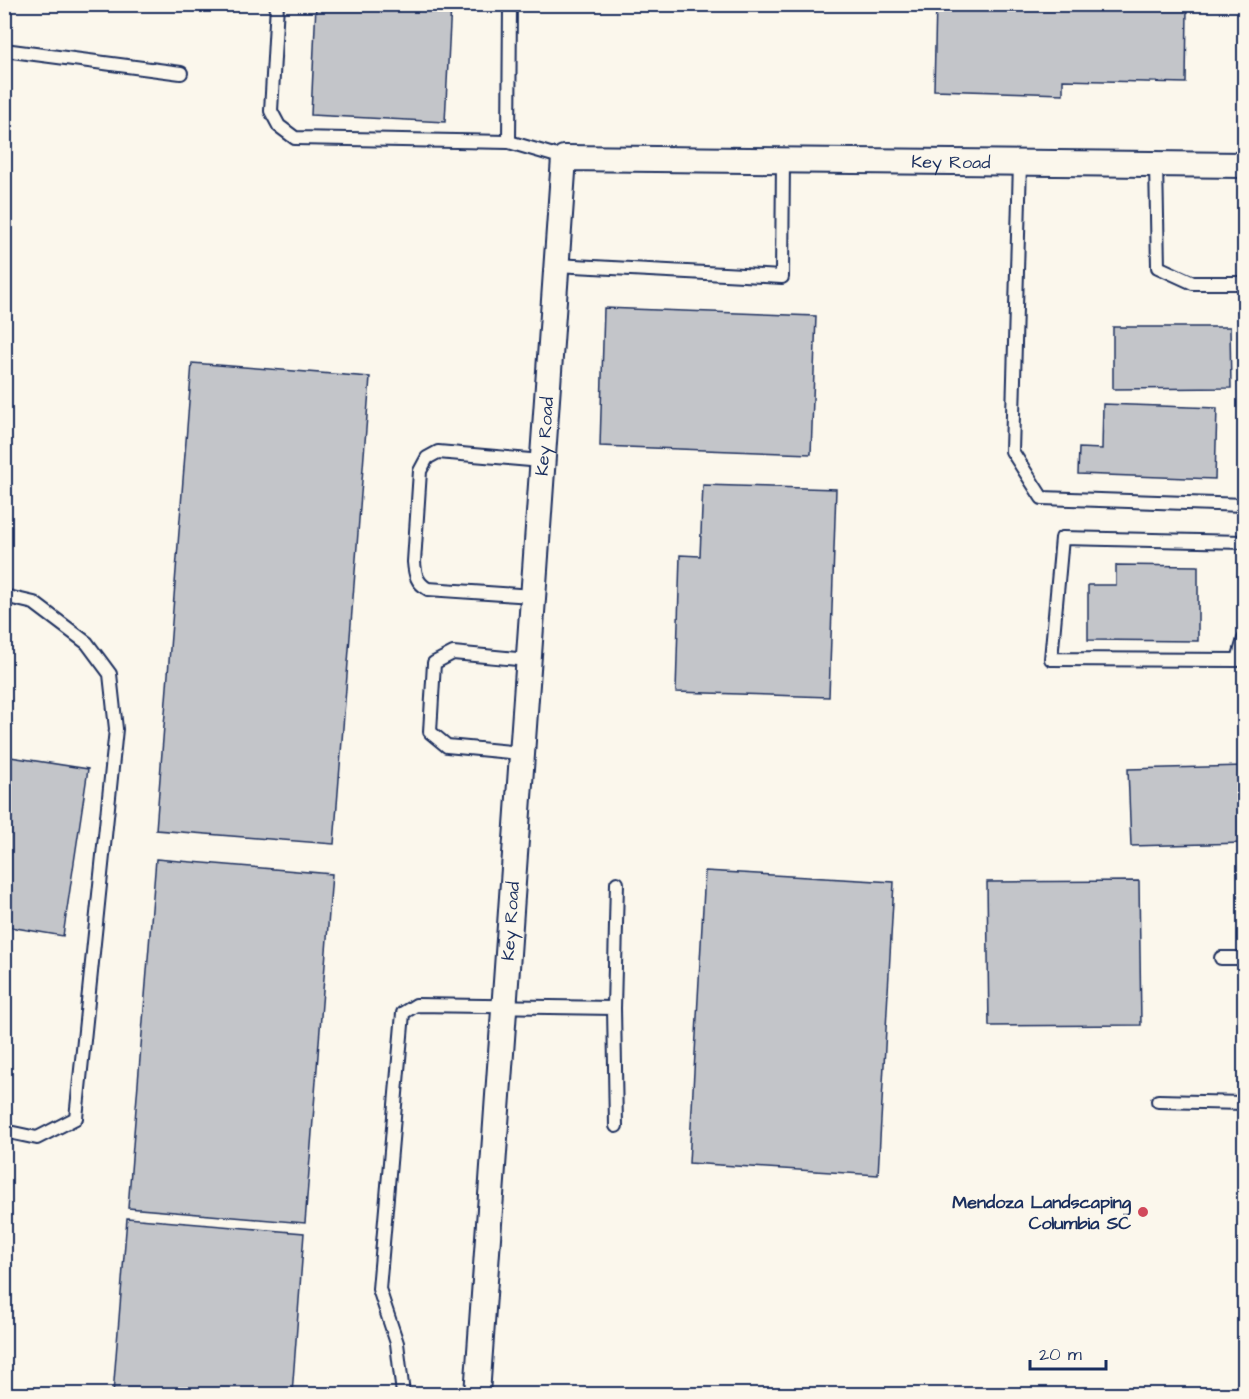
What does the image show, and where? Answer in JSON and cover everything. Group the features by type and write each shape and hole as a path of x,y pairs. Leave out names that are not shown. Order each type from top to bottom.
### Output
{"street":[{"name":"Key Road","path":"477,1395 564,158 1245,165"}],"lane":[{"path":"277,4 271,111 279,126 295,138 509,142 564,158"},
{"path":"509,142 510,4"},
{"path":"4,50 182,73"},
{"path":"556,265 782,277 783,160"},
{"path":"1020,163 1012,451 1042,498 1245,504"},
{"path":"1156,164 1158,267 1193,283 1245,283"},
{"path":"533,596 428,589 421,585 415,574 414,562 419,482 420,471 427,458 438,452 542,460"},
{"path":"1245,542 1062,538 1051,659 1238,660 1245,639"},
{"path":"4,596 34,603 87,643 110,674 116,729 76,1118 37,1138 4,1131"},
{"path":"521,753 447,746 430,732 434,663 453,653 528,660"},
{"path":"616,1126 614,1008 617,883"},
{"path":"1221,958 1245,958"},
{"path":"403,1395 398,1343 379,1289 403,1014 416,1005 614,1008"},
{"path":"1158,1101 1245,1103"}],"building":[{"path":"316,4 451,4 445,122 311,115"},
{"path":"936,4 1072,4 1187,8 1186,83 1063,80 1063,94 934,90"},
{"path":"604,308 816,316 811,454 600,446"},
{"path":"1113,327 1230,327 1231,388 1113,389"},
{"path":"192,363 370,377 334,844 156,830"},
{"path":"1103,404 1217,408 1215,479 1078,474 1079,448 1102,449"},
{"path":"703,485 836,489 829,697 676,692 680,555 700,556"},
{"path":"1116,565 1198,566 1198,641 1088,640 1088,585 1116,585"},
{"path":"4,756 88,769 63,936 4,926"},
{"path":"1244,766 1244,843 1131,846 1128,769"},
{"path":"156,859 332,874 305,1223 128,1208"},
{"path":"705,871 894,882 878,1175 689,1163"},
{"path":"1139,881 1141,1025 989,1026 987,882"},
{"path":"127,1218 304,1233 292,1394 113,1394"}],"place":[{"name":"Mendoza Landscaping Columbia SC","path":"1143,1212"}]}
